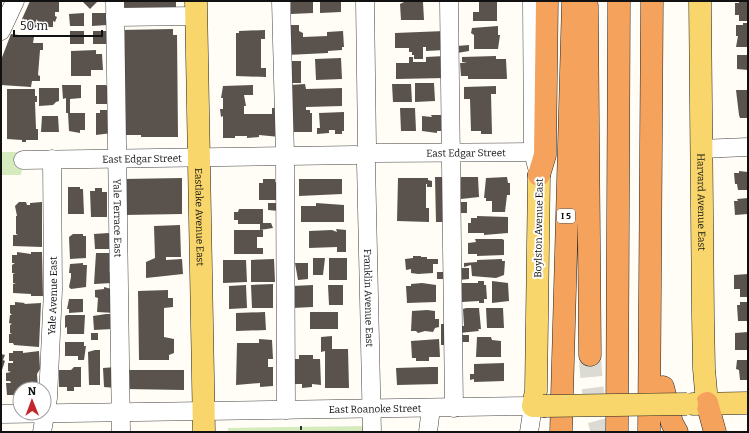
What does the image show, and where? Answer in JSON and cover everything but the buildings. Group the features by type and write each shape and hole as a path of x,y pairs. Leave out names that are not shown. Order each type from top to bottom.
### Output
{"highway":[{"path":"539,175 545,155 547,1"},
{"name":"I 5","path":"560,432 573,1"},
{"path":"586,1 588,46 590,356"},
{"path":"617,432 619,1"},
{"path":"649,432 652,1"},
{"path":"650,192 660,214 661,357 664,395 672,423 677,432"},
{"path":"697,404 715,432"}],"main road":[{"name":"Harvard Avenue East","path":"697,404 704,369 700,149 700,1"},
{"name":"Eastlake Avenue East","path":"196,8 204,432"},
{"name":"Boylston Avenue East","path":"538,406 536,391 539,175"},
{"name":"East Roanoke Street","path":"538,406 748,403"}],"street":[{"path":"1,31 15,1"},
{"path":"281,1 285,155 286,410"},
{"name":"Franklin Avenue East","path":"365,1 366,154 372,432"},
{"path":"449,1 454,408"},
{"name":"Boylston Avenue East","path":"532,1 533,152 539,175"},
{"path":"115,9 196,8"},
{"name":"Yale Terrace East","path":"115,9 122,432"},
{"path":"700,149 748,147"},
{"name":"East Edgar Street","path":"24,160 533,152"},
{"name":"Yale Avenue East","path":"49,381 53,290 52,159"},
{"name":"Boylston Avenue East","path":"529,432 538,406"},
{"name":"East Roanoke Street","path":"52,413 538,406"},
{"path":"428,432 430,408"},
{"name":"East Roanoke Street","path":"1,414 12,414"},
{"name":"Yale Avenue East","path":"42,432 44,421"}],"path":[{"path":"300,426 301,432"}],"green space":[{"path":"1,152 25,152 21,175 1,175"},
{"path":"366,426 366,432 228,432 228,428"}],"tunnel":[{"path":"590,355 593,394 602,432"}]}
